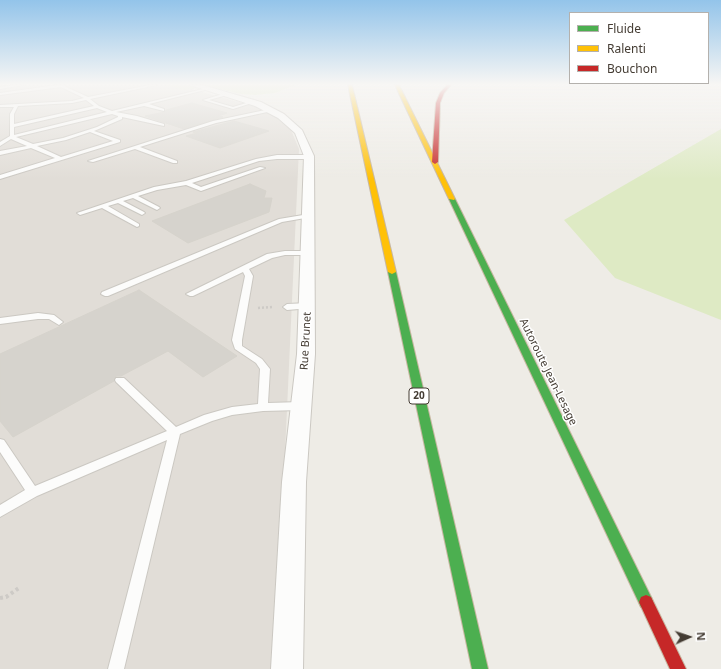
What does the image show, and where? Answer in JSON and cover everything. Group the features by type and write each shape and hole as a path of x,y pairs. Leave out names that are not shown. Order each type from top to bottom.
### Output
{"highway":[{"name":"20","path":"357,116 480,669"},
{"name":"Autoroute Jean-Lesage","path":"412,116 678,669"},
{"path":"435,164 437,116"}],"street":[{"name":"Rue Brunet","path":"282,116 299,132 307,148 309,157 309,253 306,354 294,482 287,669"}],"lane":[{"path":"12,116 12,137"},
{"path":"11,126 55,116"},
{"path":"0,144 12,137 97,116"},
{"path":"0,153 33,147 90,131 118,120 120,116"},
{"path":"129,116 162,125"},
{"path":"91,161 224,119 238,116"},
{"path":"0,178 118,141 90,131"},
{"path":"12,137 61,159"},
{"path":"134,147 175,162"},
{"path":"80,213 156,188 187,183 269,158 309,157"},
{"path":"239,166 251,171"},
{"path":"187,183 201,189 262,168"},
{"path":"134,196 157,208"},
{"path":"119,201 142,214"},
{"path":"104,206 137,225"},
{"path":"105,294 276,222 293,217 309,216"},
{"path":"190,294 277,254 309,253"},
{"path":"245,268 250,276 237,344 238,347 260,361 265,369 266,376 263,407"},
{"path":"287,307 308,306"},
{"path":"0,321 38,316 51,317 59,322"},
{"path":"120,380 174,432"},
{"path":"0,511 32,492 219,414 263,407 301,406"},
{"path":"116,669 174,432"},
{"path":"0,443 32,492"}],"path":[{"path":"0,598 6,597 19,588"}],"shaded area":[{"path":"0,116 276,117 291,130 299,149 275,669 0,669"}],"green space":[{"path":"721,129 721,320 615,278 564,220"}],"building":[{"path":"146,116 223,117 184,129"},
{"path":"234,121 269,131 220,148 186,136 197,133 193,132"},
{"path":"250,184 266,191 264,198 272,198 269,212 188,243 152,221"},
{"path":"139,290 237,356 203,377 168,351 121,376 116,376 114,381 13,437 0,421 0,354"}],"traffic: fast":[{"path":"452,199 646,602"},
{"path":"392,272 480,669"}],"traffic: slow":[{"path":"357,116 392,272"},
{"path":"412,116 452,199"}],"traffic: jam":[{"path":"435,162 437,116"},
{"path":"646,602 678,669"}]}
